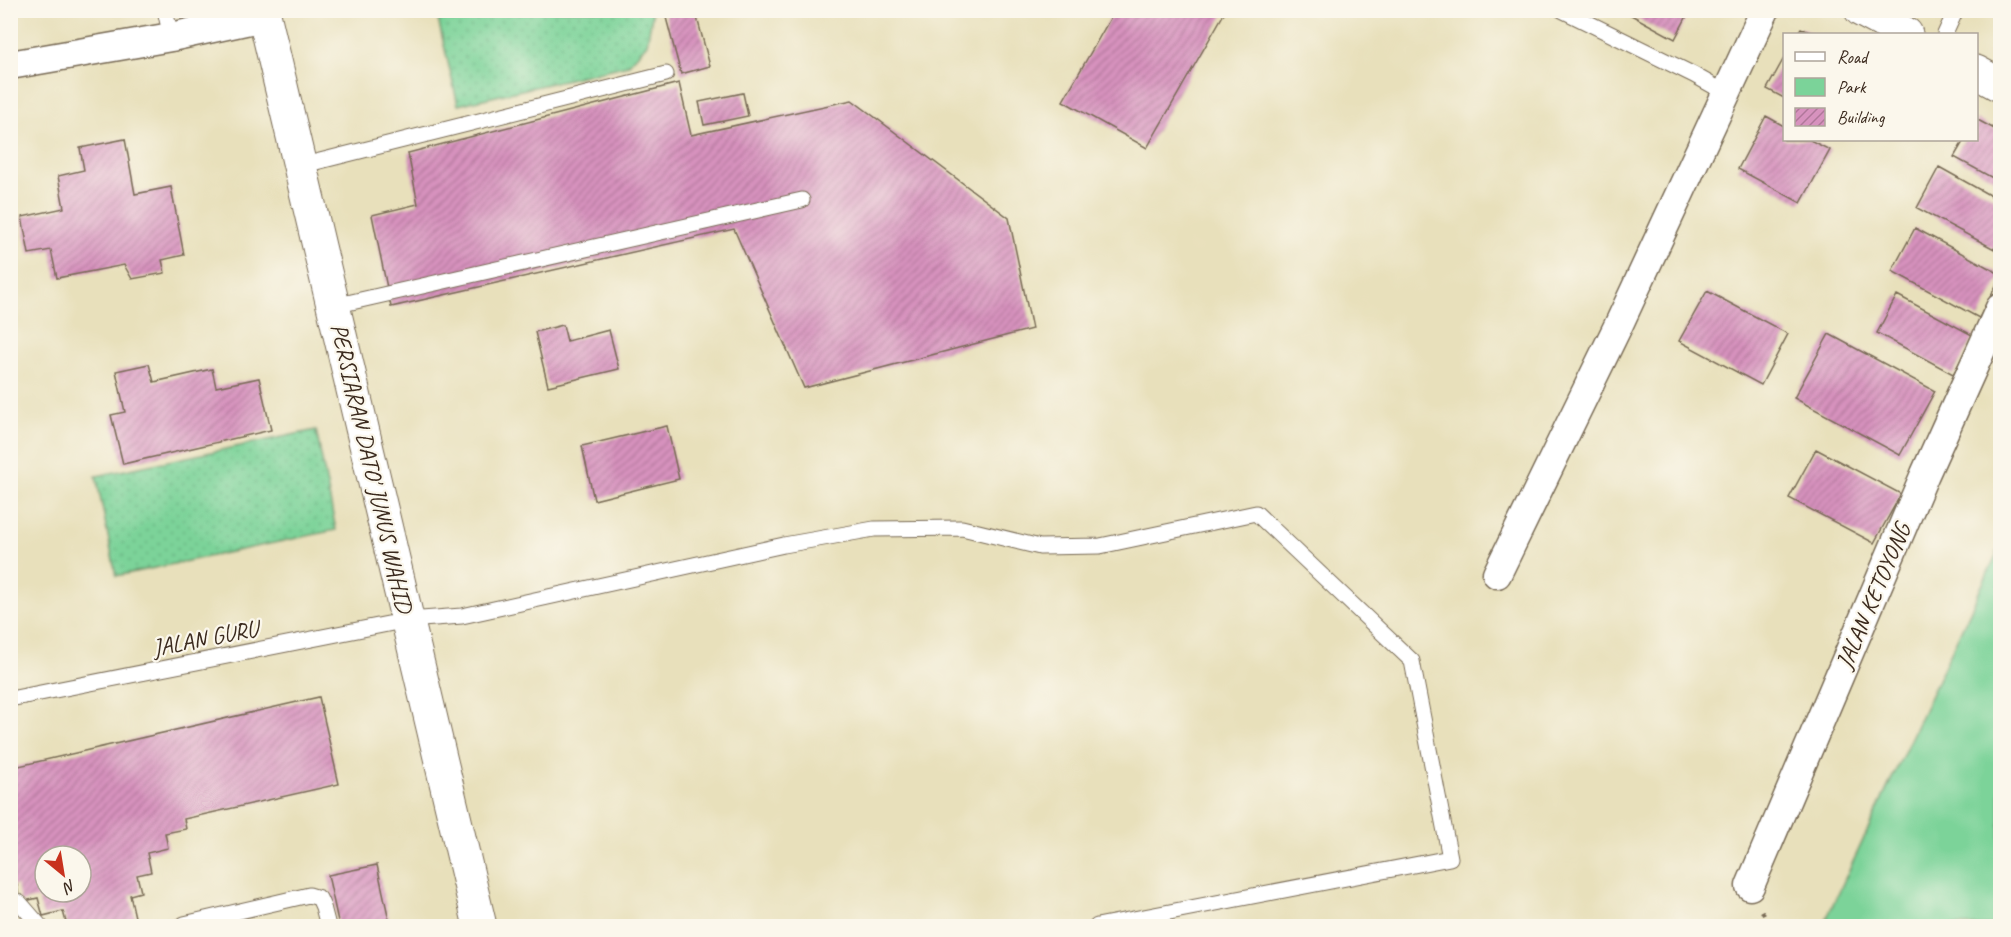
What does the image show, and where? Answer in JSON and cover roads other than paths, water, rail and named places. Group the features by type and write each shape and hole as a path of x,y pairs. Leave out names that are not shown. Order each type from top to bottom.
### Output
{"street":[{"path":"1497,574 1619,324 1765,10"},
{"path":"1861,10 1904,33"},
{"path":"10,65 168,24 264,14"},
{"name":"PERSIARAN DATO' JUNUS WAHID","path":"264,14 480,927"},
{"path":"1978,73 2001,85"},
{"name":"JALAN KETOYONG","path":"1750,886 1925,474 2001,308"}],"lane":[{"path":"1562,10 1726,93"},
{"path":"1945,33 1956,10"},
{"path":"300,166 666,74"},
{"path":"334,306 802,200"},
{"name":"JALAN GURU","path":"10,699 408,620 462,616 784,545 874,529 962,528 1040,547 1100,546 1256,513 1412,661 1450,858 1096,927"},
{"path":"183,927 184,924 309,895 319,898 328,927"},
{"path":"10,898 20,903 40,927"}]}
